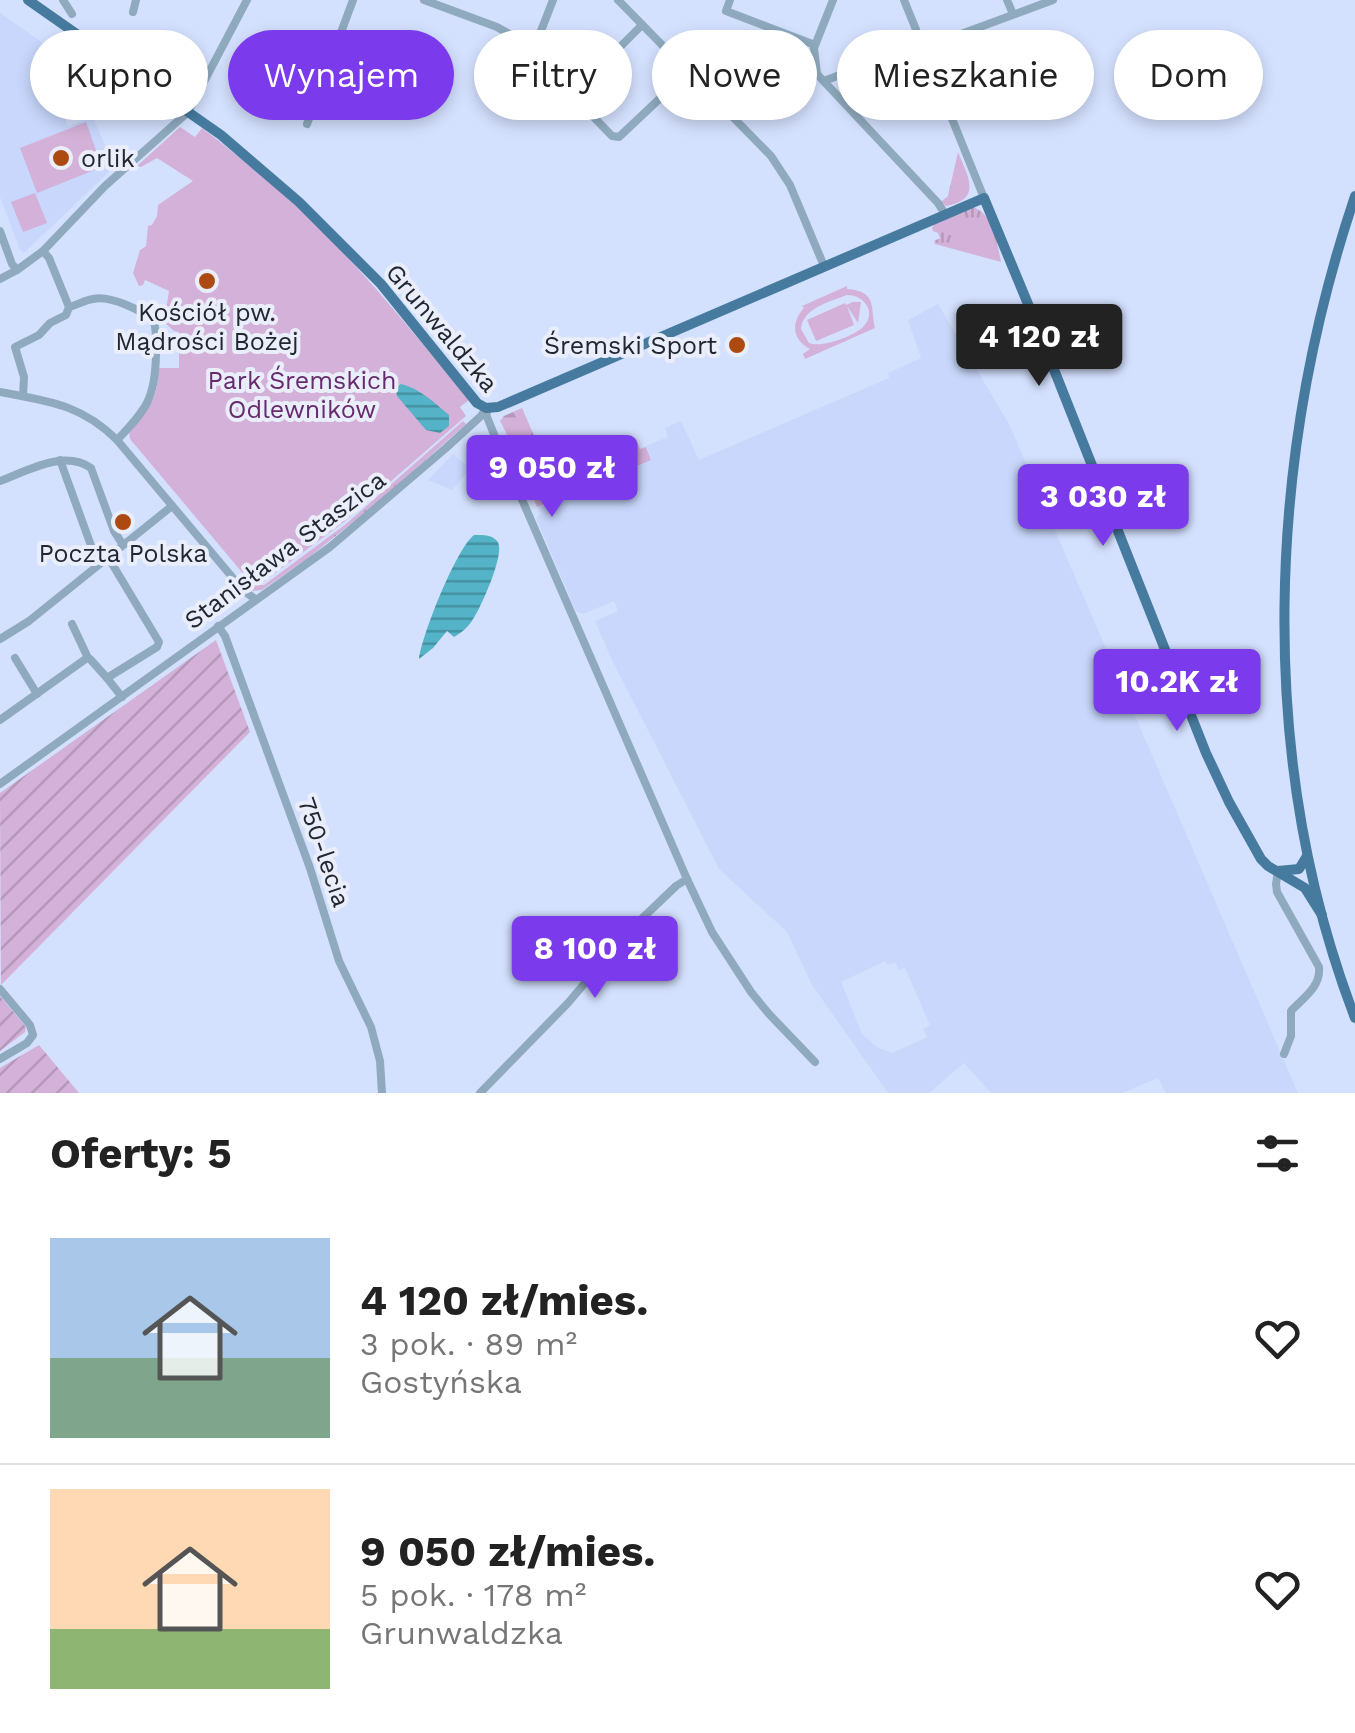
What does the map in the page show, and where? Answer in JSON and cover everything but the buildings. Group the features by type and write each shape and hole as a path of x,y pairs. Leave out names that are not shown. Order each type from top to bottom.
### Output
{"main road":[{"name":"Grunwaldzka","path":"28,0 71,30"},
{"name":"Grunwaldzka","path":"199,120 232,143 342,243 475,400 486,408"},
{"path":"1355,196 1314,350 1297,451 1286,586 1287,694 1294,787 1322,915 1355,1018"},
{"name":"Stanisława Staszica","path":"486,408 498,407 984,198"},
{"path":"984,198 1212,766 1257,854 1264,863 1305,888 1322,915"},
{"path":"1299,869 1308,855"},
{"path":"1284,875 1299,869 1312,872"},
{"path":"1284,875 1312,872"}],"street":[{"path":"63,0 72,14"},
{"path":"133,12 136,0"},
{"path":"208,74 247,0"},
{"path":"308,124 354,0"},
{"path":"424,0 502,30"},
{"path":"542,30 554,0"},
{"path":"618,0 652,35"},
{"path":"730,0 726,11 776,30"},
{"path":"817,40 833,0"},
{"path":"904,0 916,30"},
{"path":"1006,0 1013,14"},
{"path":"968,30 1054,0"},
{"path":"632,35 642,25"},
{"path":"817,72 945,214"},
{"path":"824,81 837,76"},
{"path":"596,120 618,137 652,105"},
{"path":"0,278 44,251 104,186 179,120"},
{"path":"735,120 782,170 824,266"},
{"path":"952,120 984,198"},
{"path":"0,231 17,270"},
{"path":"23,396 24,377 15,346 39,335 50,322 66,315 69,308 44,251"},
{"path":"69,308 94,298 106,298 139,310 154,322 152,396 116,440"},
{"path":"0,392 74,409 100,425 255,599"},
{"name":"Stanisława Staszica","path":"0,784 307,564 361,522 486,408"},
{"name":"Grunwaldzka","path":"486,408 712,932 768,1014 816,1062"},
{"path":"0,482 60,460 83,462 90,466 123,545"},
{"path":"60,460 94,550 105,559 160,642 106,678"},
{"path":"0,639 29,621 172,506"},
{"path":"72,624 88,658 122,697"},
{"name":"750-lecia","path":"218,626 310,868 336,956 369,1020 380,1061 382,1093"},
{"path":"15,658 36,694"},
{"path":"0,720 88,658"},
{"path":"1284,875 1276,884 1277,892 1320,976 1291,1011 1290,1036 1284,1054"},
{"path":"480,1093 568,1002 628,932 687,880"},
{"path":"0,989 30,1025 33,1035 0,1059"}],"shaded area":[{"path":"0,13 30,34 30,120 65,120 68,126 94,120 114,167 24,253 0,197"},
{"path":"938,304 1010,426 1298,1093 1166,1093 1158,1078 1122,1093 991,1093 964,1063 929,1093 888,1093 812,985 787,932 719,869 595,621 618,611 614,601 583,614 576,611 536,518 540,513 538,507 651,459 646,446 668,437 665,428 681,421 699,460 889,378 888,373 921,358 908,320","holes":["885,961 888,965 895,962 899,970 905,968 930,1025 923,1029 927,1037 892,1053 862,1034 841,982"]},
{"path":"401,384 420,392 449,415 449,426 440,433 426,430 397,396 396,388"},
{"path":"453,454 470,469 452,490 428,480"},
{"path":"474,535 492,537 499,547 486,593 466,628 454,637 447,631 419,659 441,593 458,557"}],"green space":[{"name":"orlik","path":"86,122 102,167 37,193 20,148"},
{"name":"Park Śremskich Odlewników","path":"180,127 195,137 202,128 305,214 371,283 469,400 460,407 466,416 344,522 263,582 251,583 130,439 129,431 154,396 158,368 179,368 179,332 164,322 169,291 145,280 139,286 133,273 158,205 193,181 157,158 137,166"},
{"path":"958,152 969,192 958,203 946,206 941,202 948,196"},
{"path":"35,193 47,223 23,232 11,202"},
{"path":"973,207 990,223 1001,262 935,244 940,238 932,228 935,223"},
{"path":"847,286 868,297 875,328 805,359 803,354 810,349 795,331 802,306","holes":["853,296 867,306 867,323 836,341 809,343 801,329 806,316 825,303"]},
{"path":"853,302 861,302 858,323 847,306 854,325 816,341 807,320"},
{"path":"522,408 539,447 518,456 500,421"},
{"path":"463,421 466,424 377,503 308,558 262,590 246,587 264,585 346,524"},
{"path":"591,438 610,476 564,495 547,458"},
{"path":"636,439 640,449 646,447 651,460 620,473 610,450"},
{"path":"545,459 562,497 537,507 522,470"},
{"path":"216,640 250,732 1,985 0,793"},
{"path":"0,996 26,1027 0,1051"},
{"path":"39,1045 79,1093 0,1093 0,1068"}],"place":[{"name":"orlik","path":"61,158"},
{"name":"Kościół pw. Mądrości Bożej","path":"207,281"},
{"name":"Śremski Sport","path":"737,345"},
{"name":"Poczta Polska","path":"123,522"}]}
